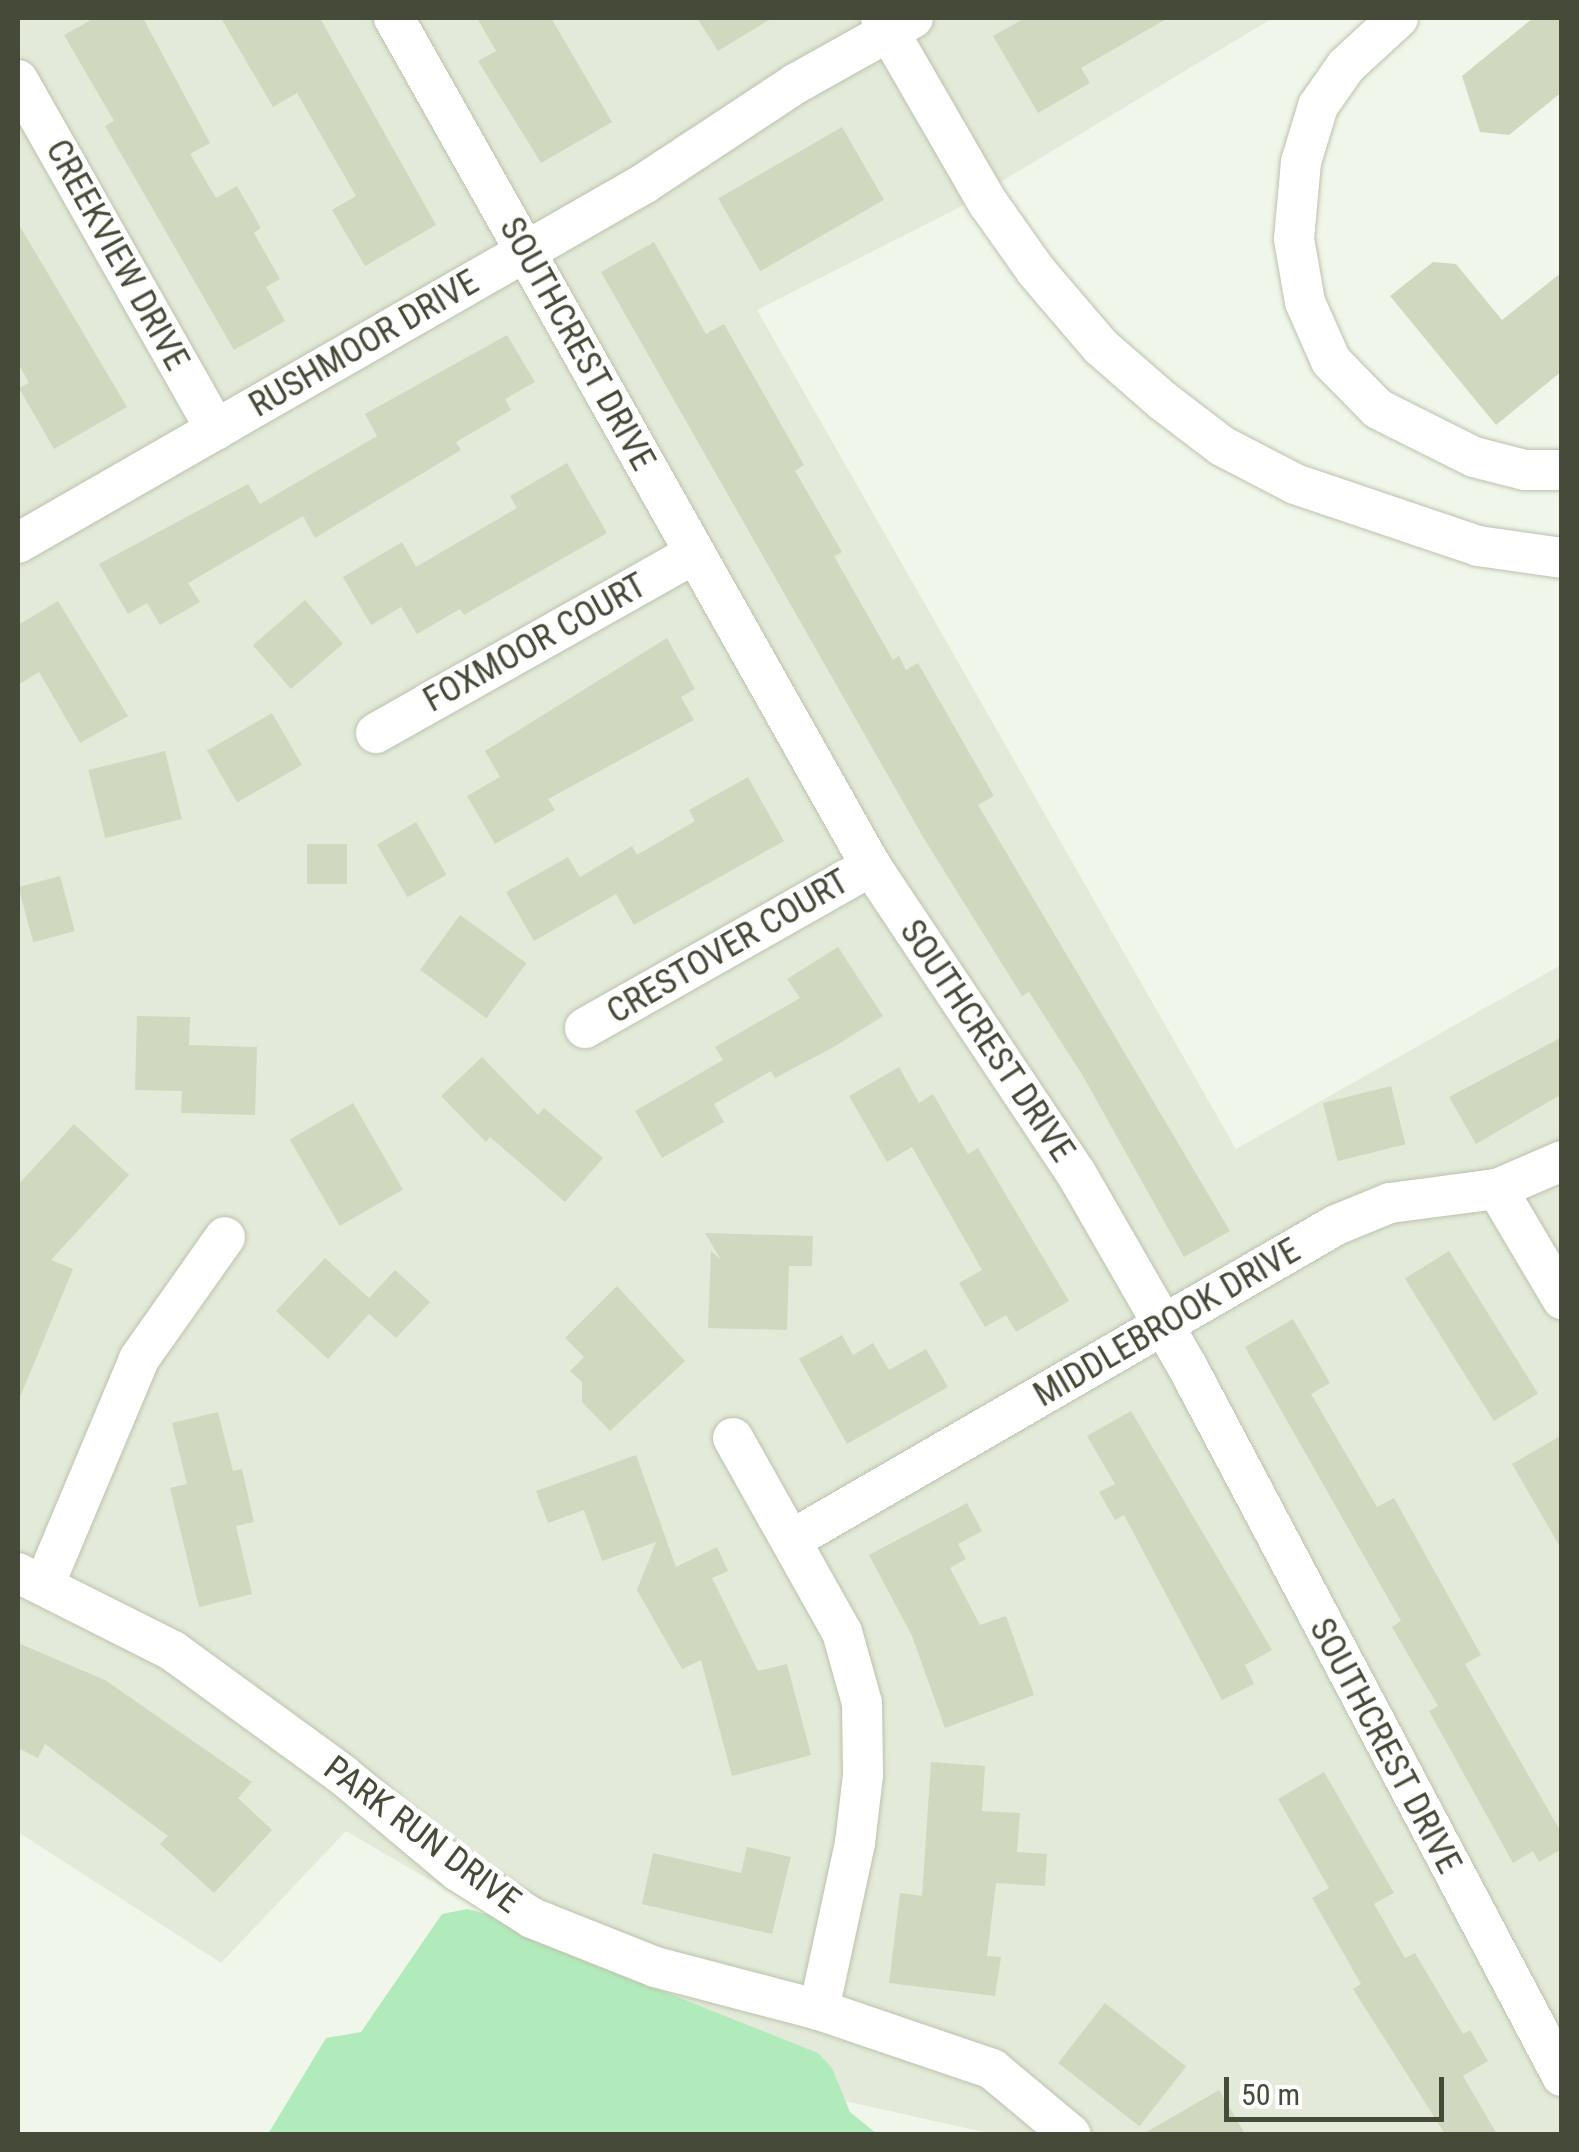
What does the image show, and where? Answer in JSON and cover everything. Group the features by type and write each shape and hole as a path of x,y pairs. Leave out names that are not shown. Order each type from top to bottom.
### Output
{"street":[{"name":"SOUTHCREST DRIVE","path":"394,18 871,866 1076,1173 1163,1326 1562,2076"},
{"path":"1398,18 1346,66 1318,106 1301,162 1294,239 1305,302 1331,361 1378,409 1474,457 1525,470 1562,470"},
{"name":"RUSHMOOR DRIVE","path":"18,543 526,250 894,22"},
{"path":"894,22 988,202 1036,271 1101,347 1163,401 1222,446 1383,519 1478,546 1562,558"},
{"name":"CREEKVIEW DRIVE","path":"18,80 216,430"},
{"name":"FOXMOOR COURT","path":"376,733 694,554"},
{"name":"CRESTOVER COURT","path":"585,1028 871,866"},
{"name":"MIDDLEBROOK DRIVE","path":"793,1538 1336,1226 1390,1203 1497,1189 1562,1161"},
{"path":"1497,1189 1562,1299"},
{"path":"31,1578 139,1359 226,1237"},
{"path":"734,1438 842,1632 865,1738 855,1843 819,2010"},
{"name":"PARK RUN DRIVE","path":"31,1578 174,1651 343,1775 458,1870 532,1918 655,1967 819,2010 992,2069 1070,2134"}],"shaded area":[{"path":"18,18 1273,18 954,210 757,310 1236,1149 1561,965 1561,2134 992,2134 783,2087 346,1831 221,1963 18,1832"}],"green space":[{"path":"467,1909 525,1924 642,1983 818,2053 832,2068 850,2112 877,2134 268,2134 326,2038 361,2032 442,1914"}],"building":[{"path":"95,18 143,18 210,143 190,154 216,198 237,186 261,228 254,233 280,279 266,287 285,321 234,350 105,126 114,121 64,35"},
{"path":"221,18 320,18 436,225 365,266 332,210 356,196 297,93 273,107"},
{"path":"477,18 551,18 612,122 541,163 478,61 496,51"},
{"path":"697,18 772,18 718,51"},
{"path":"1025,18 1168,18 1081,68 1090,83 1038,113 993,36"},
{"path":"1533,18 1562,18 1562,92 1509,135 1480,132 1462,76"},
{"path":"842,127 884,200 760,271 718,198"},
{"path":"18,223 127,407 54,449 19,388 29,383 18,363"},
{"path":"654,242 706,334 724,324 804,465 795,471 842,552 834,556 893,660 899,656 906,670 918,663 994,796 978,805 1230,1231 1184,1257 1083,1076 1029,992 1022,996 923,837 601,272"},
{"path":"1433,262 1456,264 1502,320 1562,272 1562,371 1496,425 1390,296"},
{"path":"507,335 535,382 505,399 511,410 456,442 461,450 315,538 303,516 188,583 200,602 160,625 147,603 128,614 99,564 248,484 260,504 377,436 365,414"},
{"path":"567,463 607,533 464,615 460,609 417,634 401,607 371,625 343,577 402,542 416,567 517,508 510,496"},
{"path":"305,600 343,644 291,689 253,645"},
{"path":"58,601 128,716 80,743 39,672 18,685 18,625"},
{"path":"667,638 695,689 681,697 694,720 548,799 555,810 495,844 467,796 500,777 485,751"},
{"path":"272,713 302,765 237,802 207,750"},
{"path":"165,751 182,819 105,838 88,770"},
{"path":"748,777 784,841 634,925 616,894 534,941 506,892 568,857 580,877 632,846 637,855 695,821 689,810"},
{"path":"416,822 447,875 408,897 377,844"},
{"path":"307,844 347,844 347,884 307,884"},
{"path":"60,876 75,931 33,942 18,887"},
{"path":"460,915 526,963 486,1018 420,970"},
{"path":"838,947 883,1016 775,1078 771,1071 714,1104 724,1122 662,1158 635,1111 723,1060 715,1047 800,998 787,979"},
{"path":"137,1016 190,1017 189,1045 257,1047 255,1115 181,1113 182,1091 135,1090"},
{"path":"1562,1037 1562,1094 1476,1144 1449,1097"},
{"path":"482,1057 538,1115 544,1108 603,1158 565,1202 490,1137 486,1142 441,1096"},
{"path":"899,1067 919,1103 933,1094 968,1154 978,1148 1069,1301 1016,1332 1006,1315 985,1327 959,1283 982,1270 912,1147 887,1162 849,1096"},
{"path":"1391,1086 1406,1144 1338,1161 1323,1103"},
{"path":"353,1103 403,1190 340,1226 290,1140"},
{"path":"74,1124 129,1175 51,1260 73,1269 18,1402 18,1185"},
{"path":"705,1233 813,1236 812,1266 789,1266 787,1330 708,1328 711,1251 721,1260"},
{"path":"1449,1251 1538,1393 1494,1421 1405,1279"},
{"path":"325,1258 369,1298 395,1270 430,1302 396,1338 369,1314 328,1359 276,1311"},
{"path":"617,1286 685,1361 610,1431 582,1402 582,1382 570,1371 584,1357 565,1338"},
{"path":"1293,1319 1330,1383 1311,1394 1377,1507 1394,1498 1481,1655 1465,1664 1562,1834 1562,1849 1539,1862 1533,1851 1513,1863 1429,1711 1438,1706 1392,1627 1401,1621 1245,1347"},
{"path":"842,1335 853,1355 873,1343 889,1370 926,1349 948,1387 847,1444 799,1359"},
{"path":"1131,1411 1272,1650 1245,1665 1254,1684 1222,1700 1124,1515 1115,1520 1099,1492 1115,1484 1087,1436"},
{"path":"218,1412 233,1471 242,1469 254,1522 236,1526 252,1594 199,1607 170,1488 187,1484 172,1423"},
{"path":"1562,1435 1562,1550 1512,1464"},
{"path":"636,1455 676,1567 717,1547 728,1571 712,1578 758,1671 787,1664 811,1755 732,1776 701,1660 682,1669 637,1590 656,1542 602,1561 584,1510 548,1523 536,1491"},
{"path":"967,1503 982,1531 958,1544 966,1559 950,1568 980,1625 1006,1616 1034,1695 945,1728 912,1636 869,1555"},
{"path":"18,1643 105,1680 252,1782 238,1798 272,1830 214,1893 160,1844 168,1836 45,1744 38,1758 18,1748"},
{"path":"931,1762 985,1766 982,1811 1020,1813 1017,1852 1047,1854 1045,1886 996,1883 987,1956 1001,1957 995,1996 889,1983 900,1893 922,1896"},
{"path":"1324,1772 1394,1893 1374,1904 1405,1958 1415,1953 1463,2034 1470,2030 1488,2061 1463,2076 1497,2134 1445,2134 1353,1989 1361,1984 1312,1898 1329,1888 1278,1799"},
{"path":"747,1847 791,1857 772,1934 642,1904 653,1853 741,1873"},
{"path":"1105,2003 1186,2066 1139,2126 1058,2063"},
{"path":"1219,2090 1245,2134 1143,2134"}]}
